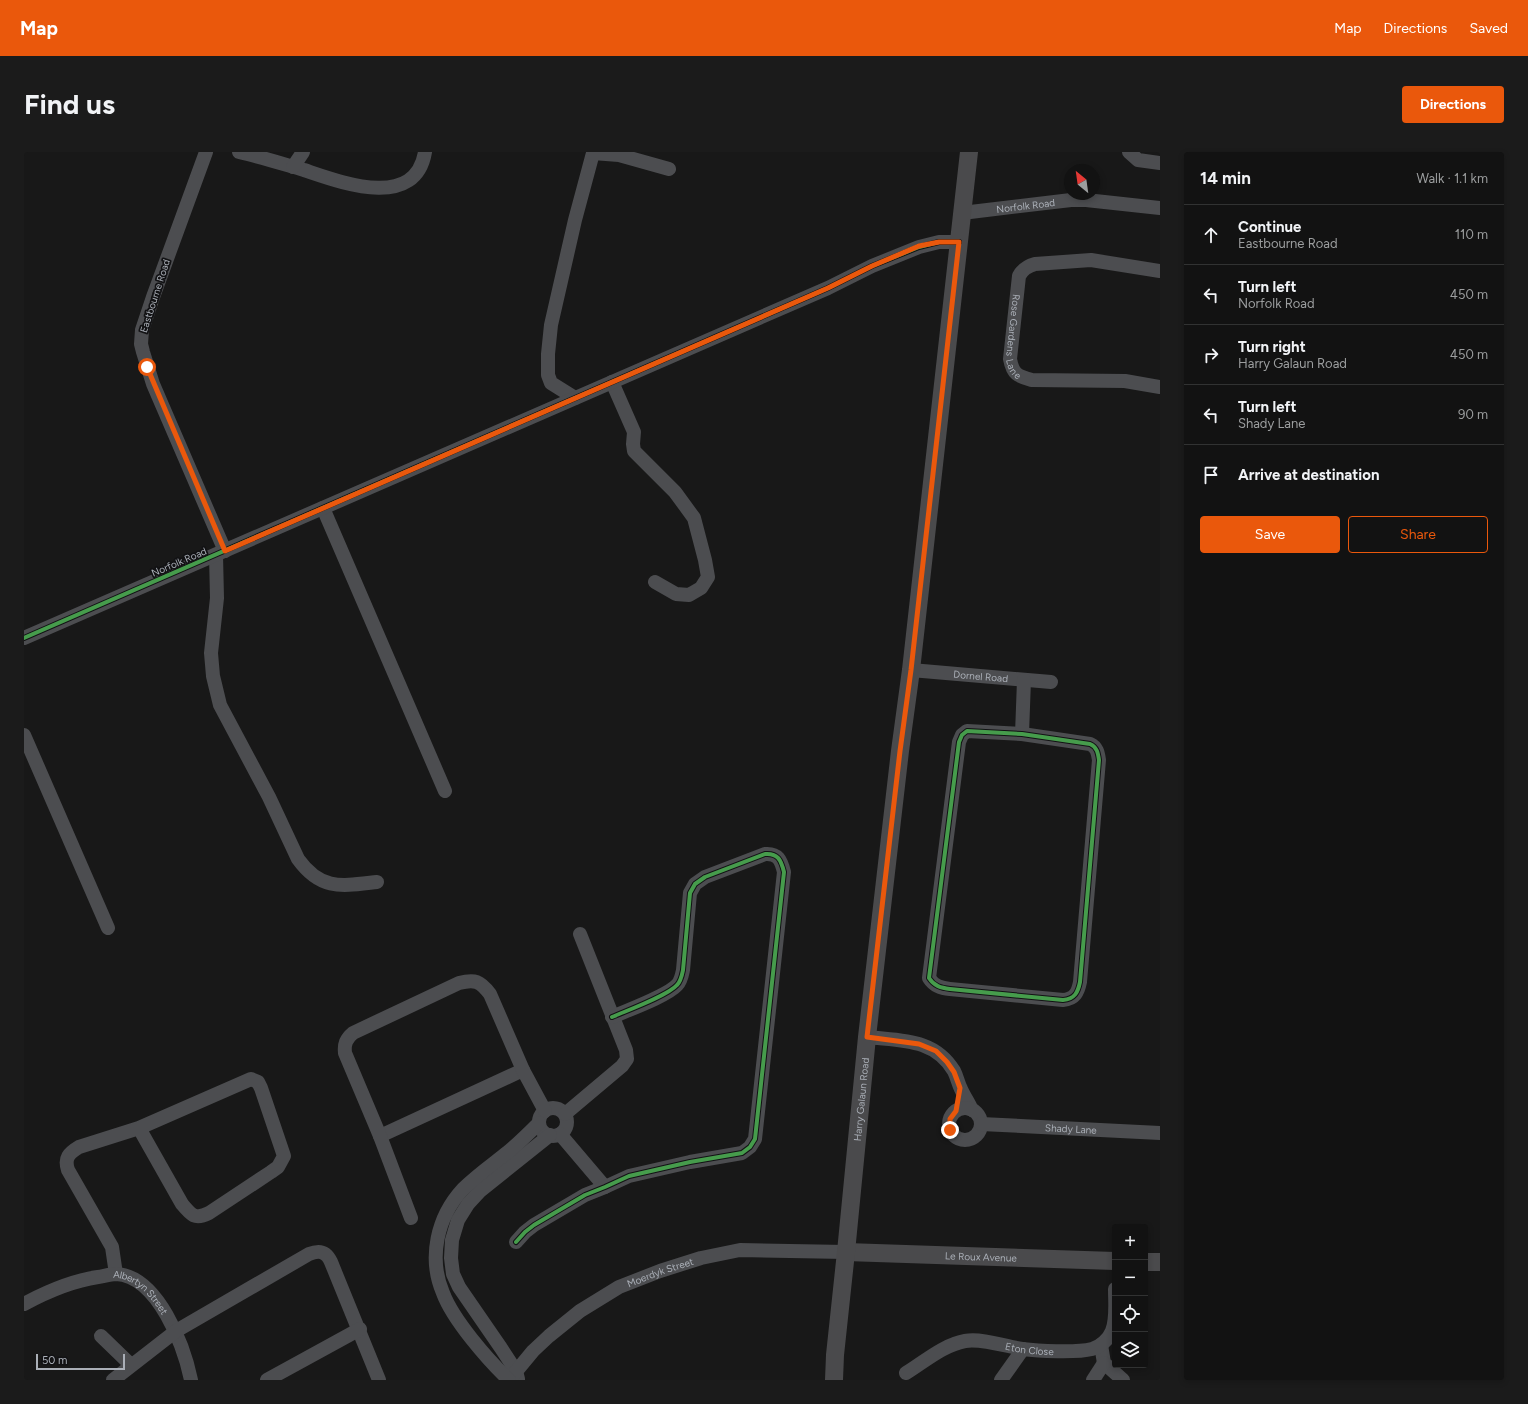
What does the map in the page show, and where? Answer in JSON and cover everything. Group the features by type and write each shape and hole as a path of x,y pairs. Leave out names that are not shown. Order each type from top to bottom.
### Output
{"main road":[{"name":"Harry Galaun Road","path":"834,1380 835,1355 867,1037 900,751 911,670 969,152"},
{"name":"Le Roux Avenue","path":"846,1252 1112,1261"},
{"path":"1148,1262 1160,1262"}],"street":[{"name":"Eastbourne Road","path":"206,152 153,297 142,330 141,344 153,384 220,553"},
{"path":"239,152 348,184 371,188 391,187 402,184 413,177 420,167 425,152"},
{"path":"293,167 303,152"},
{"path":"575,398 551,383 548,375 548,354 554,310 593,152 619,155 669,169"},
{"path":"1129,152 1138,160 1160,163"},
{"name":"Norfolk Road","path":"962,213 1079,200 1160,208"},
{"name":"Norfolk Road","path":"24,638 612,382 919,246 939,242 959,242"},
{"name":"Rose Gardens Lane","path":"1160,271 1091,260 1035,264 1030,266 1019,276 1010,359 1014,371 1019,377 1032,380 1125,381 1160,387"},
{"path":"612,382 634,432 632,444 634,451 675,492 694,518 705,560 708,577 701,588 689,595 676,594 654,582"},
{"path":"323,508 445,791"},
{"path":"220,553 211,653 213,676 220,705 303,865 312,875 326,883 342,886 377,882"},
{"name":"Dornel Road","path":"911,670 1051,682"},
{"path":"1022,734 1024,680"},
{"path":"967,731 1022,734 1090,744 1095,747 1098,756 1080,982 1077,992 1070,999 1063,1000 943,988 931,981 929,975 960,739 967,731"},
{"path":"24,735 108,928"},
{"path":"516,1242 534,1225 585,1195 604,1186 630,1176 690,1162 742,1153 750,1147 756,1139 784,872 781,862 776,855 770,853 764,854 706,877 695,884 690,892 683,970 680,980 666,993 612,1017"},
{"path":"565,1114 625,1063 627,1059 626,1050 580,934"},
{"path":"411,1218 380,1136 345,1054 344,1047 347,1038 353,1033 459,983 470,981 478,982 490,994 542,1117 543,1131 555,1135 604,1186"},
{"path":"867,1037 913,1042 936,1051 954,1072 960,1088 972,1110"},
{"path":"380,1136 523,1070"},
{"path":"116,1274 112,1247 68,1170 66,1159 71,1152 79,1147 139,1128 245,1080 254,1080 261,1088 284,1156 278,1167 271,1172 209,1213 202,1216 194,1216 182,1204 139,1128"},
{"path":"956,1111 960,1088"},
{"path":"553,1108 558,1108 565,1114 568,1123 564,1131 555,1135 480,1190 468,1204 458,1220 452,1240 451,1258 453,1274 459,1288 501,1348 512,1378 494,1365 456,1318 443,1294 437,1273 436,1245 441,1226 451,1204 464,1188 508,1152 542,1117 553,1108"},
{"path":"962,1109 972,1110 977,1113 981,1124 979,1133 975,1137 966,1141 956,1138 952,1134 949,1125 952,1114 956,1111 962,1109"},
{"name":"Shady Lane","path":"981,1124 1160,1133"},
{"name":"Moerdyk Street","path":"512,1378 533,1351 580,1311 619,1287 660,1271 701,1258 740,1250 846,1252"},
{"path":"113,1380 176,1331 309,1254 321,1251 325,1253 331,1262 360,1329 379,1380"},
{"name":"Albertyn Street","path":"24,1304 53,1289 71,1283 116,1274 126,1276 144,1285 154,1296 176,1331 184,1353 191,1380"},
{"path":"1115,1296 1114,1323 1112,1332 1101,1345 1104,1363 1123,1380"},
{"path":"465,1328 480,1317"},
{"path":"267,1380 360,1329"},
{"path":"101,1336 131,1365"},
{"name":"Eton Close","path":"906,1373 950,1346 966,1341 977,1341 1023,1349 1053,1351 1093,1349 1101,1345"},
{"path":"501,1348 512,1351 533,1351"},
{"path":"1001,1380 1023,1349"},
{"path":"1093,1380 1104,1363"}],"cycle path":[{"path":"24,638 828,288 872,266 919,247 939,242 959,242"},
{"path":"967,731 1022,734 1090,744 1097,750 1099,760 1080,982 1077,992 1073,997 1063,1000 947,989 935,985 929,978 959,742 962,735 967,731"},
{"path":"516,1242 534,1225 585,1195 629,1176 690,1162 742,1153 750,1147 755,1139 784,872 782,864 778,858 773,855 765,854 705,877 695,884 690,893 683,970 679,982 665,994 612,1017"}],"route":[{"path":"147,367 225,551 828,288 872,266 919,246 939,242 959,242 911,670 900,751 867,1037 913,1042 926,1046 936,1051 947,1062 954,1072 960,1088 956,1111 952,1114 950,1119 950,1130"}]}
